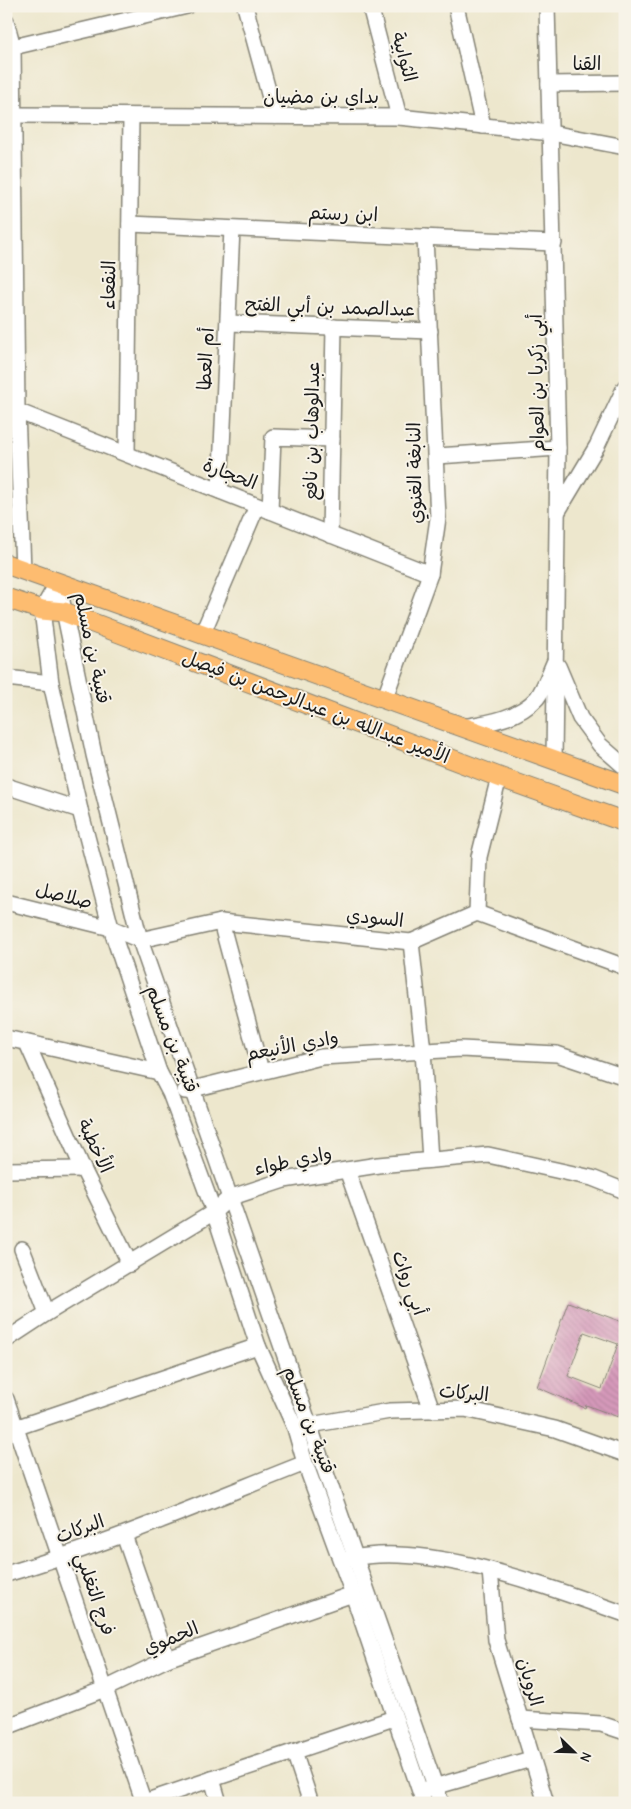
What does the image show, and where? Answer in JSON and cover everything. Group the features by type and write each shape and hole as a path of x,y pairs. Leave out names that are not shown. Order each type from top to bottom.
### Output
{"main road":[{"name":"الأمير عبدالله بن عبدالرحمن بن فيصل","path":"15,567 625,785"},
{"name":"الأمير عبدالله بن عبدالرحمن بن فيصل","path":"6,598 42,610 64,612 499,777 625,822"}],"street":[{"path":"11,55 187,6"},
{"path":"245,6 274,116"},
{"name":"الثوابية","path":"370,6 399,117"},
{"path":"456,6 483,126"},
{"name":"أبي زكريا بن العوام","path":"547,6 558,448 554,760"},
{"path":"6,21 11,55 14,115 11,366 17,411 15,567"},
{"name":"القنا","path":"549,84 625,84"},
{"name":"بداي بن مضيان","path":"14,115 399,117 551,133 625,147"},
{"name":"النقعاء","path":"126,454 131,116"},
{"name":"ابن رستم","path":"130,224 554,243"},
{"name":"أم العطا","path":"220,491 232,229"},
{"name":"النابغة الغنوي","path":"384,700 430,574 438,518 437,456 426,237"},
{"name":"عبدالصمد بن أبي الفتح","path":"228,323 430,331"},
{"name":"عبدالوهاب بن نافع","path":"330,534 334,327"},
{"path":"558,512 597,446 625,388"},
{"name":"الحجارة","path":"17,411 430,574"},
{"path":"202,635 264,508 273,437 332,439"},
{"path":"437,456 558,448"},
{"name":"قتيبة بن مسلم","path":"58,582 42,610 51,683 80,810 111,928 159,1072 170,1092 214,1212 258,1346 301,1426 305,1463 353,1594 394,1718 423,1797"},
{"name":"قتيبة بن مسلم","path":"58,582 94,755 140,940 193,1089 301,1426 356,1557 442,1803"},
{"path":"556,660 580,718 600,745 625,766"},
{"name":"الأمير عبدالله بن عبدالرحمن بن فيصل","path":"462,727 496,721 521,711 537,697 556,660"},
{"path":"6,678 51,683"},
{"path":"499,777 479,857 477,913 625,967"},
{"path":"6,786 80,810"},
{"name":"صلاصل","path":"6,902 111,928"},
{"name":"السودي","path":"140,940 221,922 411,942 477,913"},
{"path":"221,922 261,1071"},
{"path":"111,928 140,940"},
{"path":"411,942 423,1051 430,1160"},
{"path":"6,1038 159,1072"},
{"name":"الأخطبة","path":"27,1043 83,1169 130,1264"},
{"name":"وادي الأنيعم","path":"170,1092 193,1089 321,1057 461,1049 557,1054 625,1077"},
{"name":"وادي طواء","path":"6,1340 47,1313 214,1212 229,1198 284,1180 347,1170 488,1155 592,1178 625,1191"},
{"path":"6,1170 83,1169"},
{"name":"أبي رواث","path":"347,1170 432,1410"},
{"path":"22,1249 47,1313"},
{"path":"11,1430 258,1346"},
{"name":"فرج التغلبي","path":"6,1400 11,1430 61,1558 143,1802"},
{"name":"البركات","path":"301,1426 390,1411 465,1409 555,1429 625,1454"},
{"name":"البركات","path":"6,1574 61,1558 124,1535 305,1463"},
{"path":"124,1535 167,1659"},
{"path":"340,1560 356,1557 409,1554 490,1570 625,1614"},
{"name":"الرويان","path":"490,1570 496,1640 546,1803"},
{"name":"الحموي","path":"6,1727 106,1688 167,1659 353,1594"},
{"path":"143,1802 394,1718"},
{"path":"520,1719 601,1724 625,1732"},
{"path":"294,1752 311,1803"},
{"path":"423,1797 436,1786 531,1759"},
{"path":"212,1779 219,1803"}],"building":[{"path":"568,1302 625,1323 625,1400 618,1417 586,1405 585,1408 537,1387","holes":["584,1332 618,1344 602,1389 568,1376"]}]}
